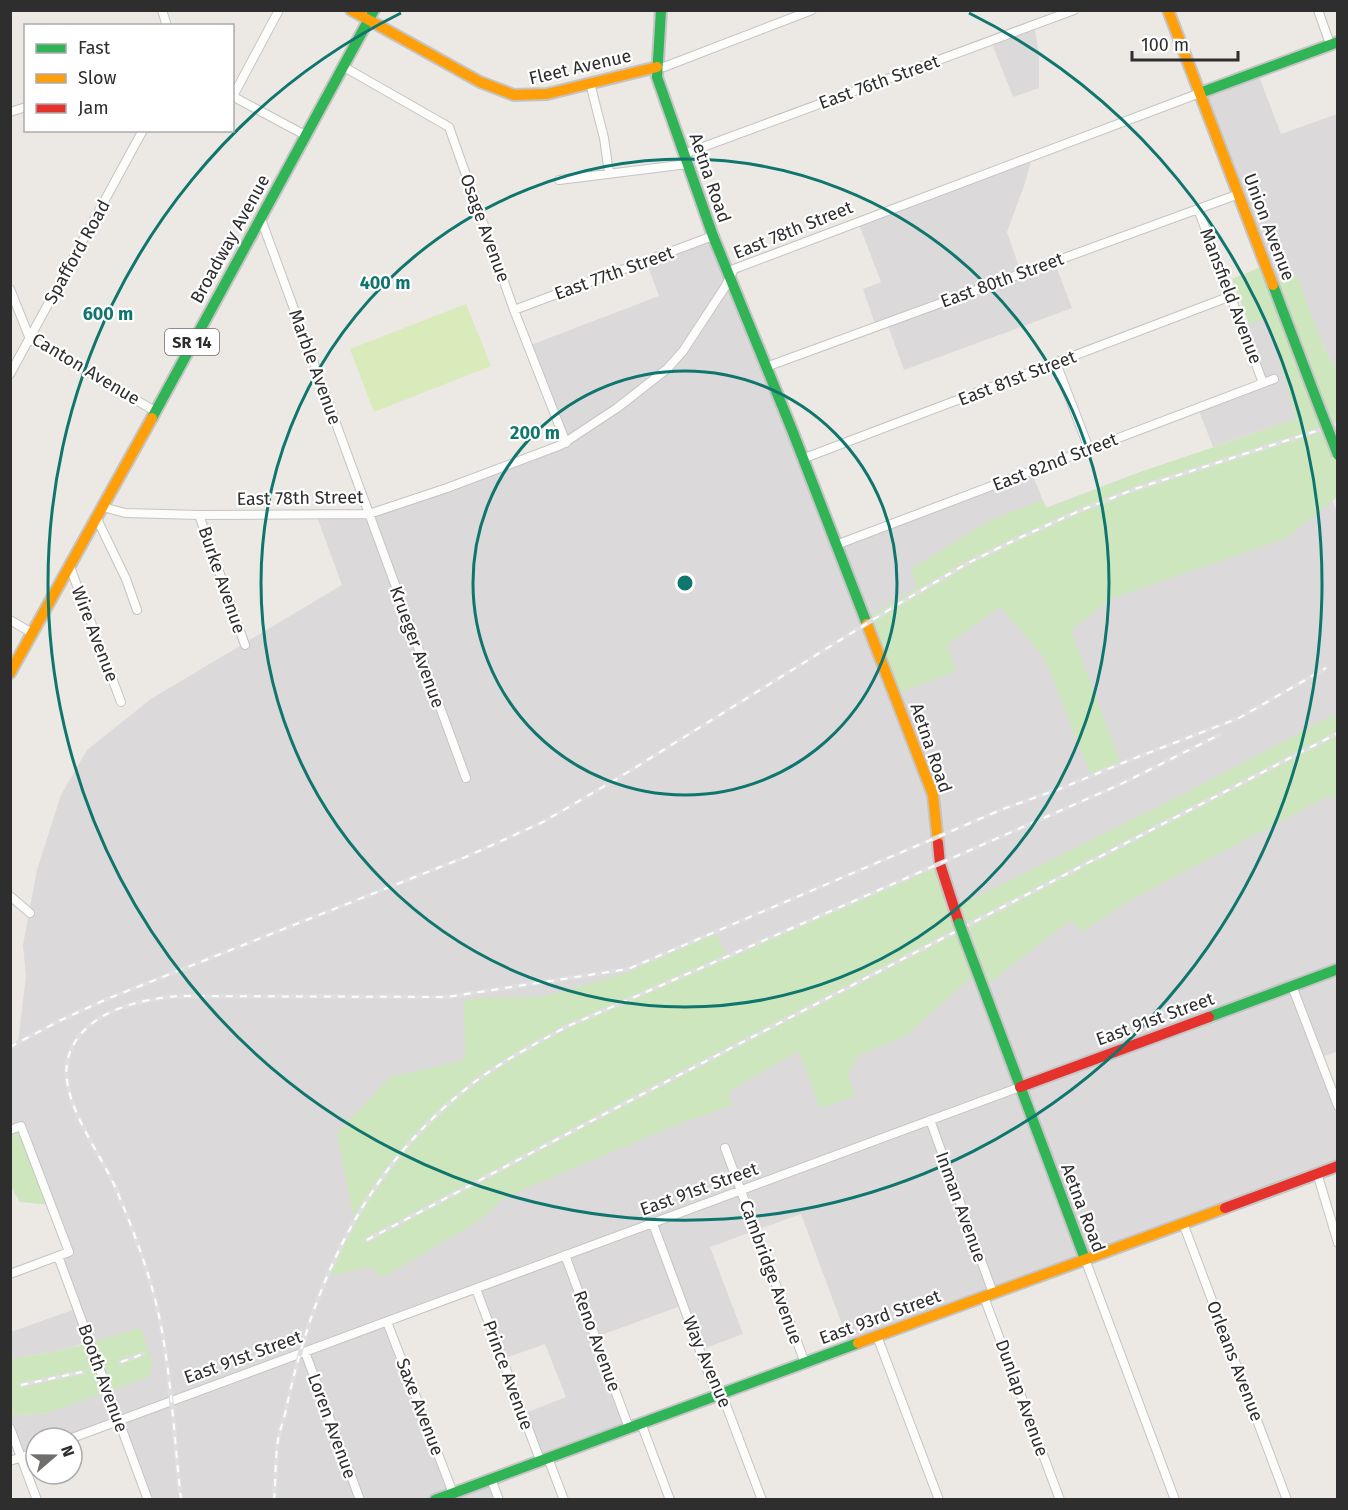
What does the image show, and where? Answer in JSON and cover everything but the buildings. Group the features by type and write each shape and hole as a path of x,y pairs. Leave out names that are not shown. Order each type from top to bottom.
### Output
{"main road":[{"name":"Fleet Avenue","path":"351,10 371,16 502,92 530,96 657,67"},
{"name":"Aetna Road","path":"661,10 657,77 713,236 933,795 940,864 959,923 1085,1259"},
{"name":"Union Avenue","path":"1168,10 1338,455"},
{"name":"Broadway Avenue","path":"10,673 97,519 371,16"},
{"name":"East 78th Street","path":"1200,93 1334,43"},
{"name":"East 91st Street","path":"1020,1087 1338,969"},
{"name":"East 93rd Street","path":"435,1500 1338,1166"}],"street":[{"path":"234,94 279,10"},
{"path":"657,67 664,67 812,10"},
{"name":"East 76th Street","path":"559,180 686,159 1074,10"},
{"path":"1318,10 1334,43"},
{"name":"Osage Avenue","path":"344,67 449,127 514,310 566,443"},
{"path":"590,83 604,138 609,173"},
{"name":"East 78th Street","path":"103,507 125,513 200,515 369,514 566,443 617,408 667,369 683,351 725,287 734,269 1200,93"},
{"path":"234,97 305,135"},
{"name":"Spafford Road","path":"10,374 142,132"},
{"name":"East 80th Street","path":"766,367 1239,194"},
{"name":"Mansfield Avenue","path":"1198,209 1263,383"},
{"name":"Marble Avenue","path":"261,219 369,514"},
{"name":"East 77th Street","path":"514,310 713,236"},
{"name":"Canton Avenue","path":"11,294 30,339 155,411"},
{"name":"East 81st Street","path":"802,459 1231,297"},
{"path":"1056,363 1089,449"},
{"name":"East 82nd Street","path":"836,545 1274,379"},
{"name":"Krueger Avenue","path":"369,514 465,778"},
{"name":"Burke Avenue","path":"200,515 245,645"},
{"path":"97,519 126,579 137,610"},
{"name":"Wire Avenue","path":"70,565 121,702"},
{"path":"10,620 32,633"},
{"path":"10,896 30,913"},
{"path":"1292,986 1338,1106"},
{"name":"East 91st Street","path":"84,1434 1020,1087"},
{"name":"Inman Avenue","path":"930,1120 988,1295"},
{"path":"10,1130 21,1126 69,1252 10,1274"},
{"name":"Cambridge Avenue","path":"725,1148 805,1363"},
{"path":"1317,1173 1338,1243"},
{"name":"Orleans Avenue","path":"1183,1223 1287,1500"},
{"name":"Way Avenue","path":"653,1224 712,1383 726,1405 762,1500"},
{"name":"Reno Avenue","path":"565,1255 629,1428"},
{"name":"Booth Avenue","path":"58,1256 148,1500"},
{"name":"Aetna Road","path":"1085,1259 1175,1500"},
{"name":"Prince Avenue","path":"476,1289 544,1459 564,1500"},
{"name":"Dunlap Avenue","path":"988,1295 1060,1500"},
{"name":"Saxe Avenue","path":"387,1322 453,1493"},
{"path":"877,1336 939,1500"},
{"name":"Loren Avenue","path":"305,1352 360,1500"},
{"path":"641,1423 670,1500"},
{"path":"10,1428 37,1500"},
{"path":"10,1461 24,1456"},
{"path":"491,1479 499,1500"}],"shaded area":[{"path":"1034,25 1039,54 1039,88 1013,97 991,41"},
{"path":"1257,71 1281,134 1337,114 1337,370 1324,349 1296,275 1273,284 1200,93"},
{"path":"1032,157 1007,232 1021,273 1054,261 1072,308 904,370 887,323 876,327 863,289 881,282 858,222"},
{"path":"713,236 836,545 1031,471 1046,508 1143,471 1316,462 1338,514 1338,773 1327,797 1338,797 1338,1051 1319,1058 1337,1106 1337,1166 850,1346 801,1214 710,1247 743,1334 700,1350 683,1305 596,1337 629,1428 540,1460 523,1414 566,1397 545,1344 502,1359 476,1290 387,1322 453,1492 491,1479 499,1499 148,1499 119,1421 84,1434 84,1426 24,1426 24,1456 22,1457 11,1428 11,1416 47,1413 90,1341 67,1349 11,1359 11,1332 78,1308 58,1256 68,1252 21,1126 10,1130 11,1047 18,1042 26,977 23,945 37,870 61,795 87,750 151,699 342,585 316,514 369,514 566,443 528,346 659,296 646,261"},
{"path":"1267,317 1297,419 1213,447 1198,408 1263,383 1242,326"}],"green space":[{"path":"1266,265 1273,284 1297,275 1324,349 1337,370 1337,497 1287,538 1110,599 1071,631 1121,763 1091,776 1044,657 1000,607 947,645 956,671 895,695 865,619 917,587 911,569 990,520 1042,500 1046,508 1143,471 1296,419 1267,318 1249,324 1232,279"},
{"path":"466,304 491,366 374,412 350,349"},
{"path":"1337,713 1337,797 1327,797 1134,898 1082,932 1071,920 983,988 977,972 906,1036 859,1055 848,1074 855,1096 820,1109 799,1051 728,1092 733,1105 666,1129 504,1198 479,1221 392,1272 379,1277 374,1268 368,1268 326,1275 354,1219 337,1133 390,1077 465,1060 464,1000 542,997 623,974 716,933 727,957 940,864 954,908 1193,789"},
{"path":"21,1126 51,1205 20,1202 11,1187 11,1130"},
{"path":"141,1328 152,1362 149,1377 47,1413 11,1416 11,1359 67,1349"}],"railway":[{"path":"10,1047 107,999 468,856 543,822 620,777 895,606 966,564 1019,538 1135,489 1338,424"},
{"path":"181,1500 169,1377 155,1299 138,1243 109,1175 82,1124 68,1088 66,1071 69,1055 76,1040 99,1018 147,1000 179,996 447,997 628,969 1003,809 1239,718 1326,668"},
{"path":"367,1240 633,1099 1338,733"},
{"path":"274,1500 279,1436 313,1312 331,1268 352,1225 377,1185 405,1148 438,1113 476,1081 509,1059 566,1027 1119,785 1219,735"},
{"path":"121,1362 143,1354"},
{"path":"21,1385 82,1372"}],"traffic: fast":[{"path":"152,418 374,10"},
{"path":"661,10 657,77 713,236 792,430 867,624"},
{"path":"1200,93 1338,42"},
{"path":"1273,285 1320,409"},
{"path":"1320,409 1338,455"},
{"path":"959,923 966,942"},
{"path":"966,942 1085,1259"},
{"path":"1209,1017 1338,969"},
{"path":"435,1500 858,1343"}],"traffic: slow":[{"path":"351,10 480,82 514,95 547,94 657,67"},
{"path":"1168,10 1273,285"},
{"path":"10,673 152,418"},
{"path":"867,624 933,795 938,843"},
{"path":"858,1343 1225,1208"}],"traffic: jam":[{"path":"938,843 940,864 959,923"},
{"path":"1020,1087 1209,1017"},
{"path":"1225,1208 1338,1166"}]}
